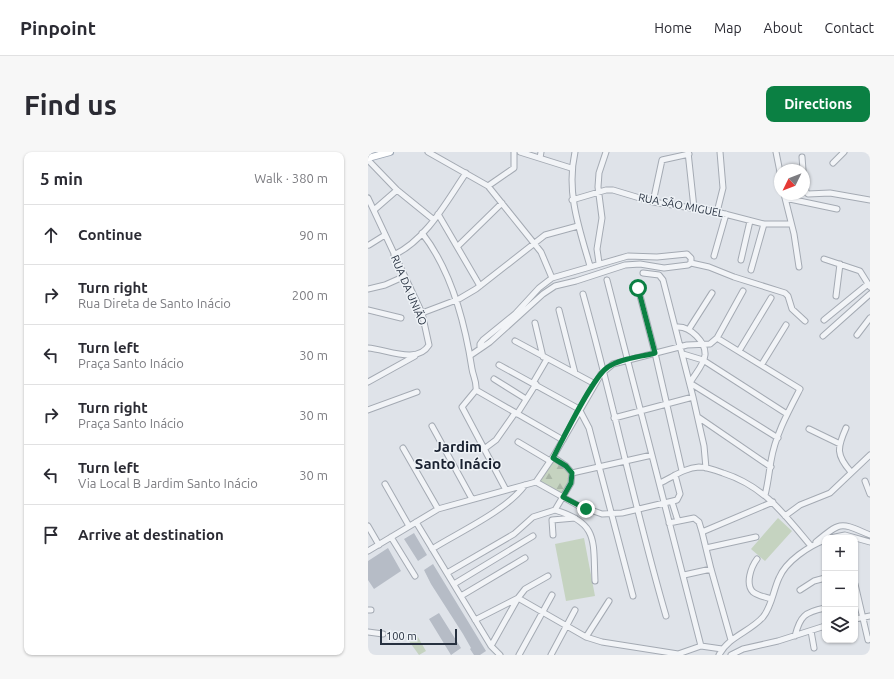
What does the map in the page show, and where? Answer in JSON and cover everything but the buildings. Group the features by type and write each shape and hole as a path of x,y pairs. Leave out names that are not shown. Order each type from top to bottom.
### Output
{"main road":[{"path":"368,159 390,152"}],"street":[{"path":"428,152 488,186 541,252 552,278"},
{"path":"488,186 514,168 514,152"},
{"path":"520,152 571,168"},
{"path":"540,158 541,152"},
{"path":"575,152 571,168 572,200 590,266"},
{"path":"600,263 597,249 602,218 598,193 599,173 606,152"},
{"path":"717,212 723,188 720,152"},
{"path":"776,152 778,164"},
{"path":"653,202 662,160 688,153 694,208"},
{"path":"833,163 841,153"},
{"path":"802,157 803,164"},
{"path":"368,159 397,190 434,220"},
{"path":"394,255 411,246 434,220 466,173"},
{"path":"374,210 397,190"},
{"name":"RUA SÃO MIGUEL","path":"572,200 613,190 653,202 717,212 764,224 791,224"},
{"path":"810,193 830,193 870,200"},
{"name":"RUA DA UNIÃO","path":"368,198 403,277 422,313 429,346 416,356"},
{"path":"786,200 799,267"},
{"path":"801,200 837,209"},
{"path":"458,246 502,203"},
{"path":"438,214 480,286"},
{"path":"714,256 726,214"},
{"path":"741,260 750,221"},
{"path":"751,270 764,224"},
{"path":"422,313 455,300 480,286 534,243 551,233 578,226"},
{"path":"422,233 433,246 455,300 471,355 476,390"},
{"path":"369,245 385,234"},
{"path":"480,348 482,341 515,314 539,288 552,278 628,256 657,257 687,254 690,256 691,263"},
{"path":"824,259 860,271 869,286 824,320"},
{"path":"471,355 555,286 576,281 625,265 640,264 664,268 691,263 712,268 734,277 785,293 788,296 792,309 805,321"},
{"path":"836,296 840,264"},
{"path":"643,273 659,275 662,278 681,346 698,417 706,468"},
{"path":"368,289 385,285 403,277"},
{"path":"607,280 701,646"},
{"path":"638,288 655,353 682,471"},
{"path":"368,551 438,509 536,482 551,460 579,409 604,370 613,364 681,346 692,344 710,344 717,338 743,291"},
{"path":"689,329 712,293"},
{"path":"583,294 604,370 614,418 637,510 666,616"},
{"path":"823,336 870,294"},
{"path":"739,351 771,298"},
{"path":"368,310 401,318"},
{"path":"559,310 575,374"},
{"path":"857,335 870,318"},
{"path":"484,449 496,440 526,400 535,383 545,358 535,323"},
{"path":"762,364 786,325"},
{"path":"676,327 689,329 702,345 705,353 704,360 690,383"},
{"path":"717,338 762,364 800,389 787,414 778,438 765,495"},
{"path":"515,341 595,384"},
{"path":"368,348 416,356"},
{"path":"683,354 704,360 787,414"},
{"path":"368,382 416,356"},
{"path":"499,365 535,383 579,409 589,428 633,596"},
{"path":"494,379 526,400"},
{"path":"690,383 778,438"},
{"path":"476,390 462,405 464,413 506,490"},
{"path":"476,390 562,440"},
{"path":"368,410 417,392"},
{"path":"614,418 693,397"},
{"path":"698,417 771,467"},
{"path":"432,426 472,499"},
{"path":"846,428 839,451 841,459 851,472"},
{"path":"809,430 840,444"},
{"path":"518,442 551,460 566,466 572,473 571,483 555,510"},
{"path":"403,448 438,509"},
{"path":"572,473 600,468 652,455"},
{"path":"785,516 800,505 830,493 870,455"},
{"path":"660,482 682,471 706,468 743,480 773,502 813,544"},
{"path":"536,482 586,509 611,514 672,502 679,498 680,494 675,475"},
{"path":"865,481 870,494"},
{"path":"385,484 409,526"},
{"path":"432,549 502,507 518,494 525,485"},
{"path":"672,502 678,521"},
{"path":"702,532 773,502"},
{"path":"447,573 514,534 533,517 555,510 576,517 586,525 591,535 595,581"},
{"path":"553,535 552,520 576,517"},
{"path":"669,523 694,518 699,522 731,640"},
{"path":"416,522 491,646 500,655"},
{"path":"518,598 586,637 648,650 678,654 701,646 721,653 731,640 762,618 783,570 813,544 833,529 843,525 852,526 870,535"},
{"path":"368,526 379,545"},
{"path":"454,584 533,536"},
{"path":"391,537 415,576"},
{"path":"706,548 756,537"},
{"path":"858,539 870,542"},
{"path":"813,544 822,541"},
{"path":"461,596 525,558"},
{"path":"757,559 750,571 751,588 754,593 771,600"},
{"path":"684,575 711,569"},
{"path":"491,646 518,598 525,590 548,576"},
{"path":"800,590 814,581 822,579"},
{"path":"518,655 552,595"},
{"path":"475,620 518,598"},
{"path":"586,637 609,601"},
{"path":"858,604 869,639"},
{"path":"795,636 800,619 810,612 822,609"},
{"path":"552,655 575,610"},
{"path":"858,618 870,616"},
{"path":"731,655 742,649 772,643 822,627"},
{"path":"811,630 814,648"},
{"path":"368,632 383,634"},
{"path":"648,650 652,655"}],"green space":[{"path":"549,456 563,465 569,472 569,482 562,497 535,480"},
{"path":"778,518 792,531 765,561 751,549"},
{"path":"584,538 595,596 566,601 555,544"},
{"path":"415,632 426,651 419,655 406,637"}],"district":[{"name":"Jardim Santo Inácio","path":"458,456"}],"route":[{"path":"586,509 563,497 571,483 572,473 566,466 553,458 579,409 604,370 613,364 655,353 638,288"}]}
